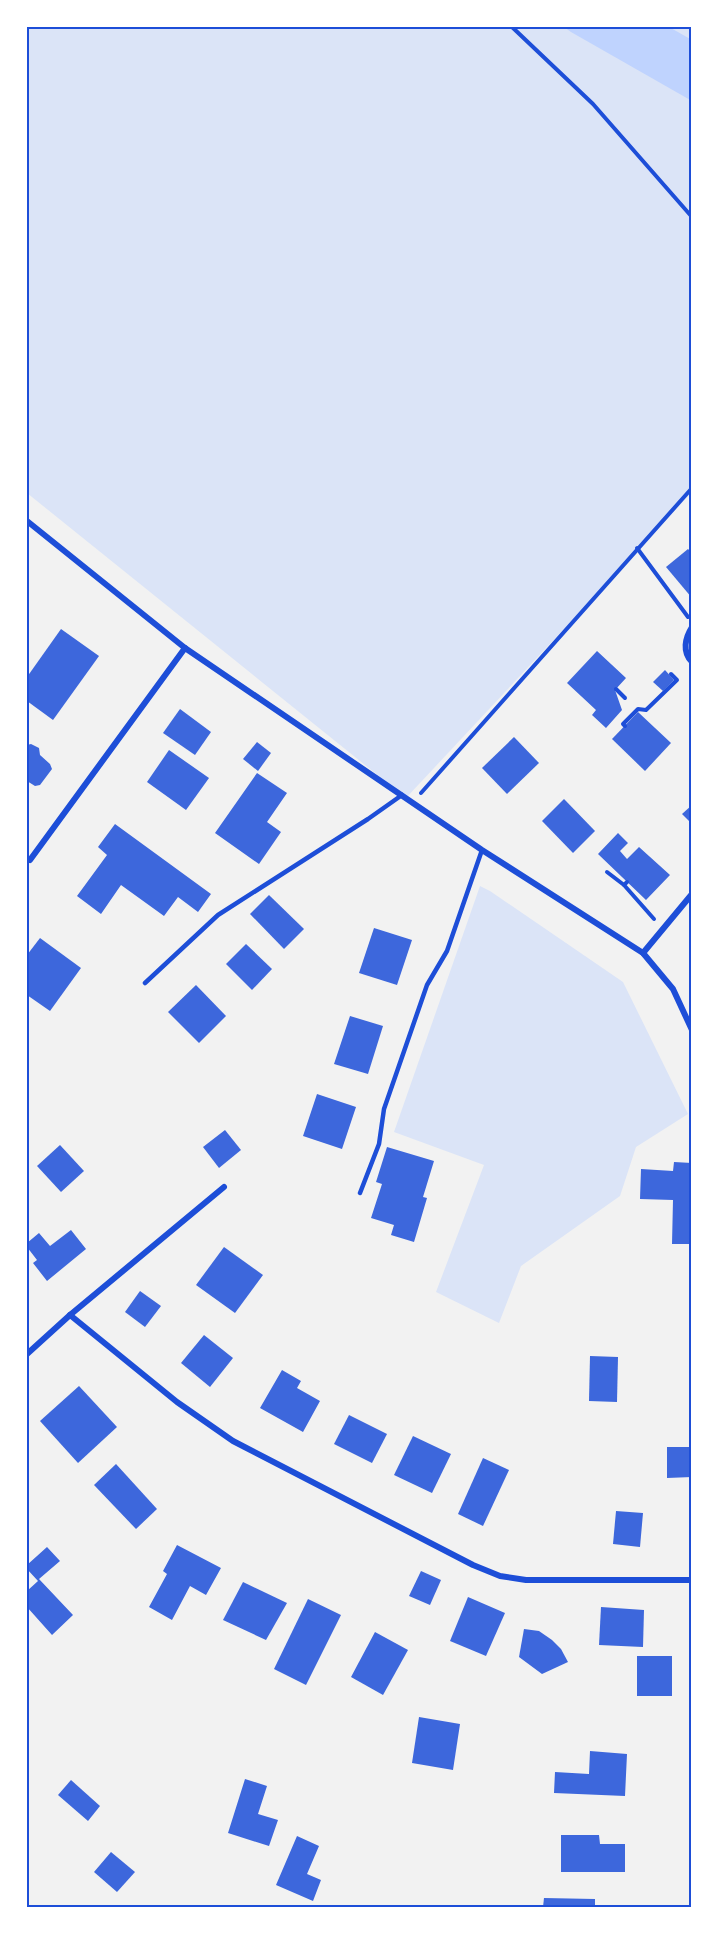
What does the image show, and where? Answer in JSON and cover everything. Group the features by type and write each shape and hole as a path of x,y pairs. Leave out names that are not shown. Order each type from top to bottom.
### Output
{"street":[{"path":"27,520 185,648 483,850 643,953 673,989 692,1030"},
{"path":"692,625 685,645 688,659 692,662"},
{"path":"30,860 185,648"},
{"path":"643,953 692,894"},
{"path":"27,1354 224,1187"},
{"path":"70,1316 177,1402 233,1441 473,1565 500,1576 526,1580 692,1580"}],"lane":[{"path":"146,983 218,915 402,795"},
{"path":"360,1193 379,1144 384,1109 427,985 447,951 483,850"}],"path":[{"path":"512,27 593,104 692,217"},
{"path":"413,802 692,488"},
{"path":"637,548 692,625"},
{"path":"625,726 623,724 638,709 646,710 677,680 672,674"},
{"path":"616,689 625,698"},
{"path":"607,872 626,884 663,928"}],"shaded area":[{"path":"27,27 692,27 692,492 406,798 27,493"},
{"path":"480,886 623,982 688,1114 636,1147 620,1196 521,1266 499,1323 436,1292 484,1165 394,1132"}],"water":[{"path":"564,27 669,27 692,40 692,101 571,32"}],"building":[{"path":"688,549 692,553 692,598 666,567"},
{"path":"61,629 99,656 53,720 27,701 27,677"},
{"path":"597,651 626,678 615,690 622,710 606,728 592,715 596,710 567,683"},
{"path":"665,670 674,680 663,691 653,682"},
{"path":"180,709 211,732 195,755 163,733"},
{"path":"638,712 671,743 645,771 612,739"},
{"path":"514,737 539,763 507,794 482,768"},
{"path":"257,742 271,753 258,771 243,759"},
{"path":"31,744 39,748 40,755 52,769 40,785 35,786 27,781 27,745"},
{"path":"169,750 209,778 186,810 147,782"},
{"path":"257,773 287,793 267,822 281,832 259,864 215,833"},
{"path":"564,799 595,831 573,853 542,821"},
{"path":"692,805 692,824 682,814"},
{"path":"115,824 211,894 198,912 178,897 164,916 121,885 101,914 77,896 107,855 98,847"},
{"path":"618,833 628,843 620,851 627,859 639,847 670,875 646,900 598,854"},
{"path":"269,895 304,929 284,949 250,914"},
{"path":"374,928 412,940 397,985 359,973"},
{"path":"40,938 81,968 50,1011 27,995 27,955"},
{"path":"246,944 272,969 252,990 226,964"},
{"path":"196,985 226,1016 199,1043 168,1012"},
{"path":"350,1016 383,1026 368,1074 334,1064"},
{"path":"317,1094 356,1107 342,1149 303,1136"},
{"path":"225,1130 241,1150 219,1168 203,1147"},
{"path":"60,1145 84,1171 61,1192 37,1166"},
{"path":"387,1147 434,1161 423,1197 427,1198 414,1242 391,1235 394,1225 371,1218 382,1184 376,1182"},
{"path":"674,1162 692,1163 692,1244 672,1244 673,1200 640,1199 641,1169 673,1171"},
{"path":"71,1230 86,1249 47,1281 33,1263 37,1260 27,1247 27,1243 39,1233 50,1246"},
{"path":"224,1247 263,1275 235,1313 196,1285"},
{"path":"140,1291 161,1306 145,1327 125,1312"},
{"path":"204,1335 233,1358 210,1387 181,1363"},
{"path":"590,1356 618,1357 617,1402 589,1401"},
{"path":"282,1370 301,1381 297,1388 320,1401 303,1432 260,1408"},
{"path":"79,1386 117,1427 78,1463 40,1421"},
{"path":"349,1415 387,1434 372,1463 334,1444"},
{"path":"413,1436 451,1454 432,1493 394,1475"},
{"path":"667,1447 692,1447 692,1477 667,1478"},
{"path":"483,1458 509,1470 483,1526 458,1514"},
{"path":"116,1464 157,1509 136,1529 94,1485"},
{"path":"616,1511 643,1513 640,1547 613,1544"},
{"path":"177,1545 221,1568 206,1595 190,1586 172,1620 149,1607 167,1574 163,1571"},
{"path":"47,1547 60,1561 39,1579 73,1615 52,1635 27,1607 27,1591 38,1581 27,1569 27,1565"},
{"path":"421,1571 441,1580 430,1605 409,1596"},
{"path":"243,1582 287,1603 266,1640 223,1620"},
{"path":"468,1597 505,1613 486,1656 450,1641"},
{"path":"308,1599 341,1615 306,1685 274,1669"},
{"path":"601,1607 644,1610 643,1647 599,1645"},
{"path":"524,1629 539,1631 552,1640 561,1649 568,1662 542,1674 519,1657"},
{"path":"375,1632 408,1650 383,1695 351,1677"},
{"path":"637,1656 672,1656 672,1696 637,1696"},
{"path":"419,1717 460,1724 453,1770 412,1763"},
{"path":"590,1751 627,1754 625,1796 554,1793 555,1772 589,1774"},
{"path":"245,1779 267,1786 258,1814 278,1820 269,1846 228,1833"},
{"path":"71,1780 100,1806 88,1821 58,1795"},
{"path":"561,1835 599,1835 600,1844 625,1844 625,1872 561,1872"},
{"path":"297,1836 319,1846 307,1874 321,1880 313,1901 276,1885"},
{"path":"111,1852 135,1872 117,1892 94,1872"},
{"path":"544,1898 595,1899 595,1907 543,1907"}]}
